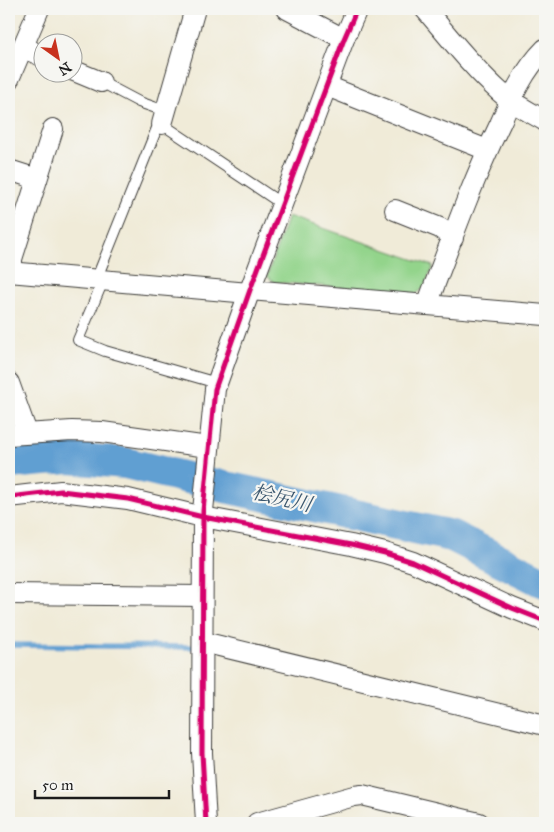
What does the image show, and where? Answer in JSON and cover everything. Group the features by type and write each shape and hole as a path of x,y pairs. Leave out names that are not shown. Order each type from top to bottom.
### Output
{"street":[{"path":"9,79 39,9"},
{"path":"163,117 195,9"},
{"path":"287,9 344,39"},
{"path":"206,823 202,753 203,514 214,388 344,39 357,9"},
{"path":"425,9 473,65 500,92 545,121"},
{"path":"24,45 32,51"},
{"path":"427,305 487,150 516,88 536,58 545,49"},
{"path":"82,74 101,82"},
{"path":"327,86 487,150"},
{"path":"53,129 12,259 11,272 545,315"},
{"path":"9,170 37,179"},
{"path":"395,210 440,228 453,238"},
{"path":"9,383 18,434 72,431 102,432 208,450"},
{"path":"9,497 61,491 128,499 385,553 413,562 512,608 545,621"},
{"path":"9,594 202,596"},
{"path":"203,642 545,725"},
{"path":"257,823 362,795 479,823"}],"lane":[{"path":"101,82 163,117 282,204"},
{"path":"163,117 157,128 78,340 105,351 216,383"}],"green space":[{"path":"288,216 433,266 424,288 416,294 274,282 267,276"}],"waterway":[{"name":"桧尻川","path":"9,463 69,458 125,463 225,487 452,536 545,582"},
{"path":"9,645 192,647"}],"cycle path":[{"path":"206,823 202,753 203,511 215,389 250,290 357,9"},
{"path":"9,497 61,491 128,499 203,517 351,545 413,562 512,608 545,621"}]}
